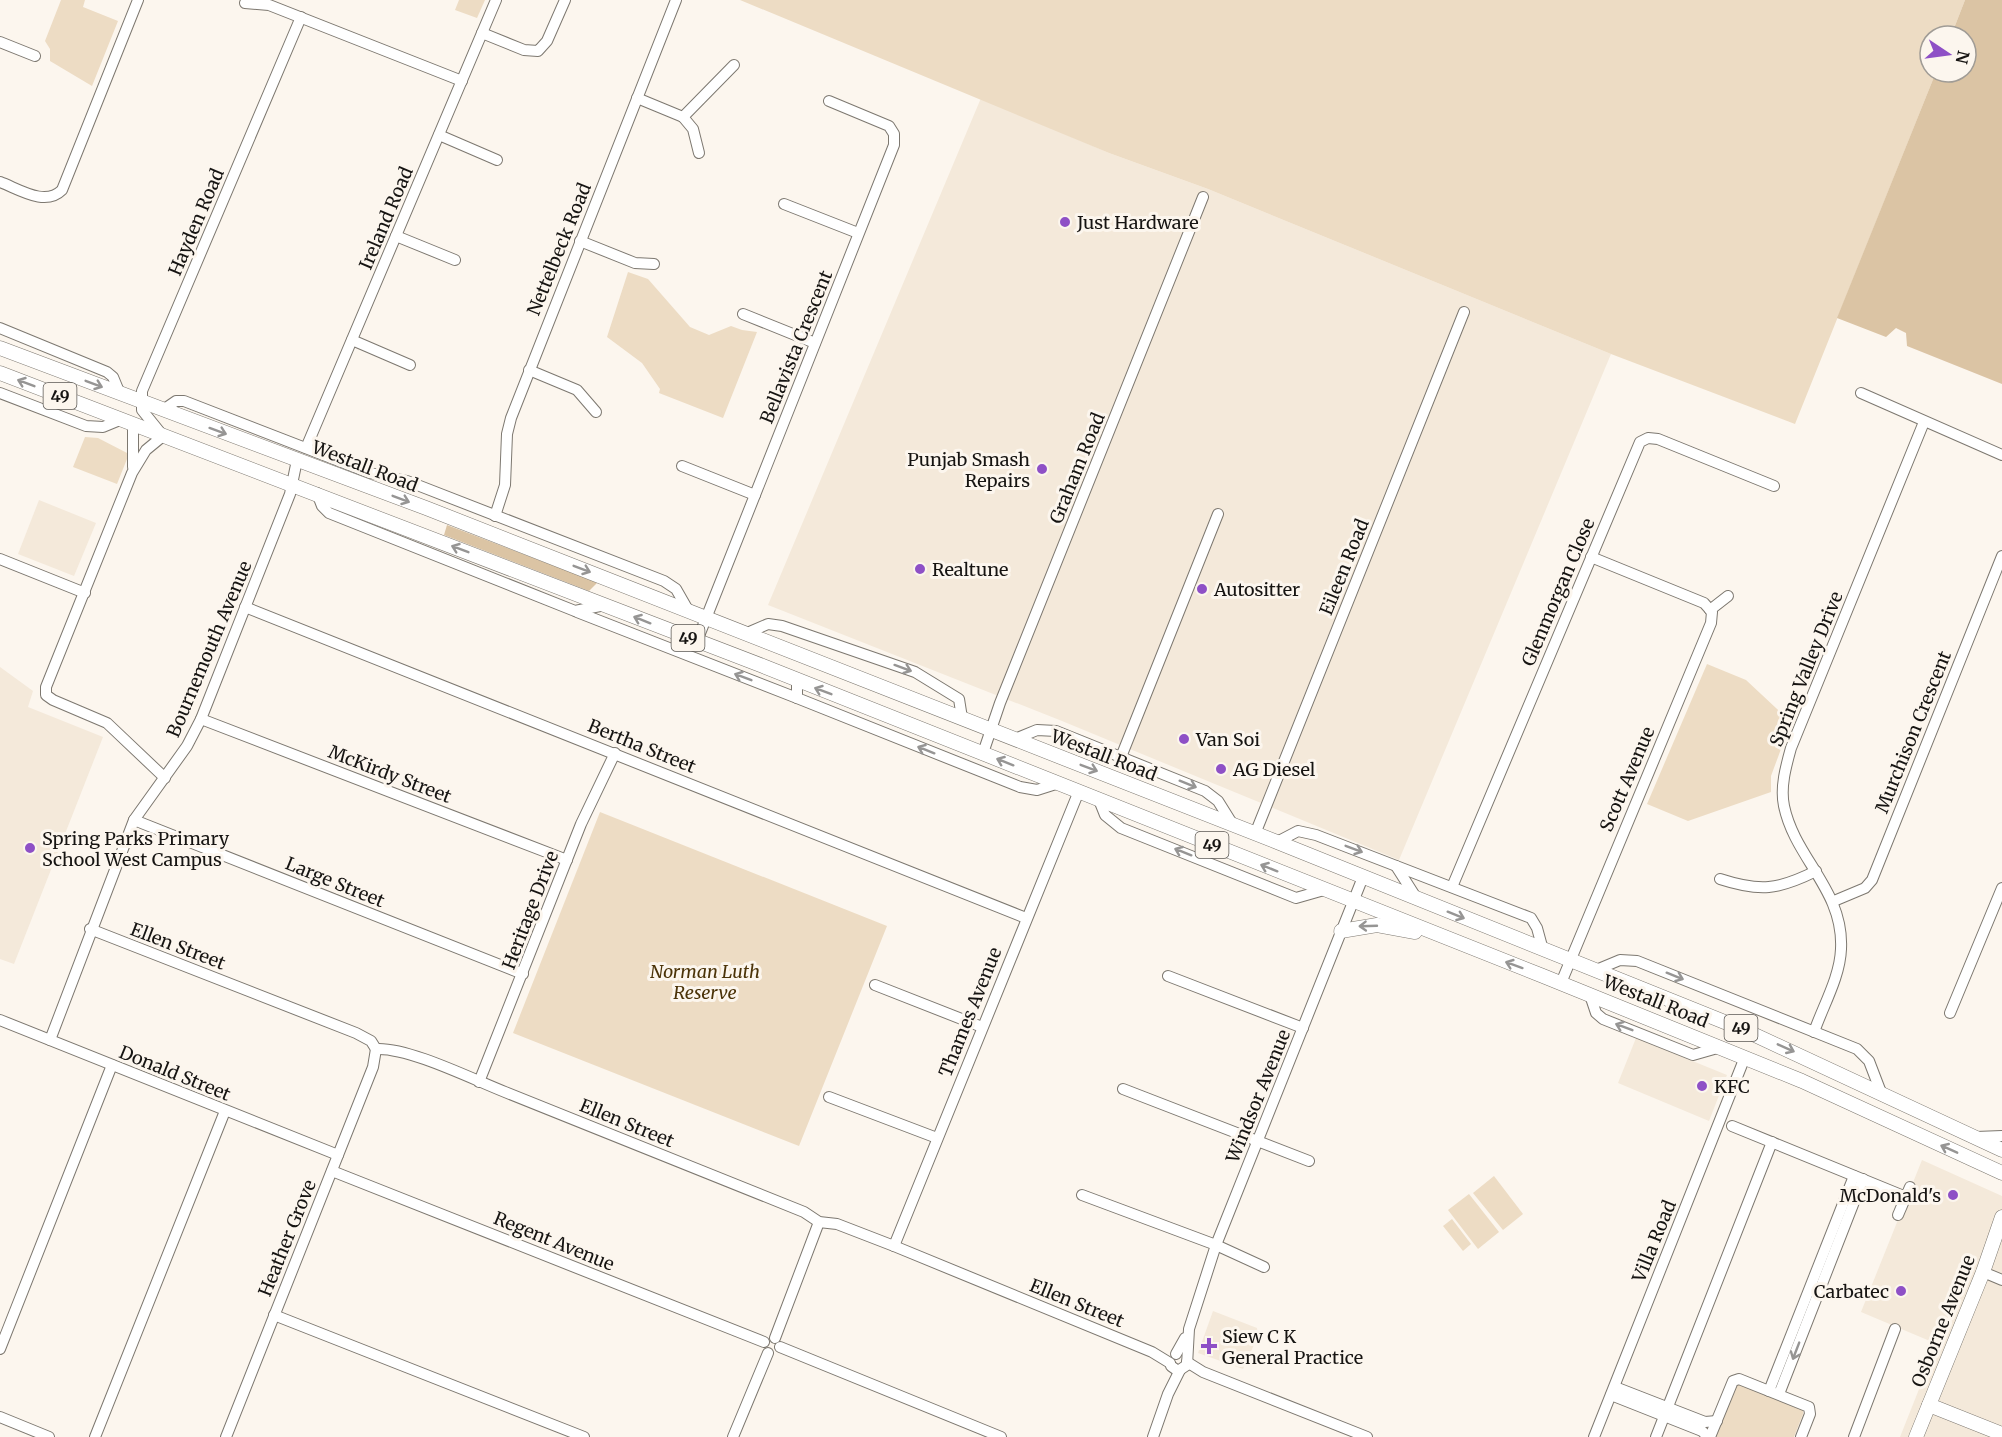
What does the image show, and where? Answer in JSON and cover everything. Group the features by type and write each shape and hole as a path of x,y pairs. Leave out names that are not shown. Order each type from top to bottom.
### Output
{"main road":[{"name":"Westall Road","path":"0,348 706,617 1276,842 1543,951 1596,970 1813,1060 1969,1137 2002,1150"},
{"name":"Westall Road","path":"0,373 763,666 1438,936 1590,994 1745,1057 2002,1173"},
{"path":"763,666 772,643"},
{"path":"1341,931 1359,926 1377,925 1438,936"},
{"name":"Osborne Avenue","path":"1916,1437 1983,1272 2002,1218"},
{"path":"1929,1405 2002,1434"}],"street":[{"path":"0,182 42,198 54,196 62,190 138,0"},
{"name":"Ireland Road","path":"306,448 496,0"},
{"path":"482,33 524,50 538,51 547,41 565,0"},
{"name":"Nettelbeck Road","path":"495,516 505,485 508,426 676,0"},
{"path":"245,3 269,5 462,81"},
{"name":"Hayden Road","path":"140,402 142,391 301,17"},
{"path":"0,42 35,56"},
{"path":"683,117 734,64"},
{"path":"637,98 683,117 693,129 699,153"},
{"name":"Bellavista Crescent","path":"697,641 894,145 894,134 886,124 829,101"},
{"path":"439,135 497,160"},
{"name":"Graham Road","path":"983,753 1000,703 1203,197"},
{"path":"784,204 858,233"},
{"path":"396,236 455,260"},
{"path":"580,241 635,263 654,264"},
{"name":"Eileen Road","path":"1255,834 1464,312"},
{"path":"743,314 815,343"},
{"path":"0,328 107,372 113,377 120,394"},
{"path":"352,340 410,365"},
{"path":"529,370 577,390 596,412"},
{"path":"0,393 86,426 103,427 126,422 132,473"},
{"path":"1861,393 2002,455"},
{"name":"Westall Road","path":"163,410 176,401 184,401 370,473 406,481 670,584 688,610"},
{"path":"140,402 144,415 163,435 146,450 132,473 46,687 46,695 107,723 165,778"},
{"name":"Spring Valley Drive","path":"1814,1032 1835,978 1842,951 1840,923 1834,901 1792,830 1784,805 1784,776 1791,748 1924,422"},
{"name":"Glenmorgan Close","path":"1452,887 1640,442 1648,438 1658,439 1774,486"},
{"name":"Bournemouth Avenue","path":"50,1040 90,929 134,820 187,746 201,719 293,484 297,460"},
{"path":"682,466 755,495"},
{"path":"317,493 322,506 333,515 1020,787 1037,790 1059,783"},
{"path":"1121,758 1218,514"},
{"path":"534,531 541,537 553,558"},
{"name":"Murchison Crescent","path":"1834,901 1865,888 1872,880 2002,556"},
{"path":"1591,557 1704,603 1710,610 1728,596"},
{"path":"0,559 85,593"},
{"path":"575,611 604,605"},
{"name":"Bertha Street","path":"245,607 1026,918"},
{"name":"Scott Avenue","path":"1561,983 1711,623 1710,610"},
{"path":"747,633 768,624 782,626 915,672 959,699 962,718"},
{"path":"797,681 797,698"},
{"name":"McKirdy Street","path":"201,719 567,860"},
{"name":"Westall Road","path":"1015,739 1036,730 1056,732 1211,795 1233,825"},
{"name":"Heritage Drive","path":"479,1082 567,860 615,753"},
{"name":"Thames Avenue","path":"894,1246 1079,791"},
{"path":"1099,800 1105,815 1121,828 1296,898 1324,890"},
{"name":"Large Street","path":"134,820 523,974"},
{"path":"1276,842 1298,831 1316,835 1531,918 1537,928 1543,951"},
{"path":"1396,866 1418,899"},
{"path":"1720,879 1758,889 1777,887 1816,871"},
{"name":"Windsor Avenue","path":"1153,1437 1216,1245 1362,877"},
{"path":"1950,1013 2002,888"},
{"name":"Ellen Street","path":"90,929 356,1033 371,1041 376,1049 387,1049 409,1055 479,1082 804,1212 819,1222 837,1224 894,1246 1367,1437"},
{"name":"Westall Road","path":"1596,970 1620,960 1637,961 1863,1053 1869,1061 1882,1095"},
{"path":"1167,976 1303,1028"},
{"path":"875,985 982,1027"},
{"name":"Westall Road","path":"1590,994 1596,1013 1603,1019 1693,1055 1721,1047"},
{"name":"Donald Street","path":"0,1020 338,1155"},
{"name":"Heather Grove","path":"226,1437 373,1066 376,1049"},
{"name":"Villa Road","path":"1594,1437 1745,1057"},
{"path":"0,1349 4,1325 112,1065"},
{"path":"1123,1089 1309,1161"},
{"path":"829,1097 937,1138"},
{"path":"95,1437 225,1111"},
{"path":"1732,1126 1859,1178 1908,1192 1898,1215"},
{"path":"1969,1137 2002,1136"},
{"path":"1656,1437 1772,1142"},
{"name":"Regent Avenue","path":"332,1171 764,1342"},
{"path":"1774,1392 1859,1178"},
{"path":"1082,1195 1216,1245 1264,1267"},
{"path":"819,1222 777,1342 775,1353 768,1353 764,1349 764,1342 769,1337 777,1342 1001,1437"},
{"path":"1983,1272 2002,1280"},
{"path":"274,1315 585,1437"},
{"path":"1854,1437 1895,1329"},
{"path":"733,1437 768,1353"},
{"path":"1613,1391 1666,1412 1709,1437 1734,1380 1742,1379 1810,1409 1801,1437"},
{"path":"1666,1412 1704,1422 1717,1421"},
{"path":"0,1417 49,1437"}],"shaded area":[{"path":"1965,0 2002,0 2002,384 1907,346 1906,333 1896,328 1886,337 1837,318 1931,84 1978,84 1978,24 1956,24"},
{"path":"981,98 1109,153 1208,189 1611,354 1399,860 1062,721 768,605"},
{"path":"39,500 96,523 74,576 18,554"},
{"path":"447,525 597,583 589,591 444,535"},
{"name":"Spring Parks Primary School West Campus","path":"0,667 33,691 28,707 103,737 14,964 0,959"},
{"path":"1636,1038 1727,1075 1709,1121 1618,1083"},
{"path":"1922,1160 2002,1196 2002,1437 1900,1437 1937,1344 1861,1312"},
{"path":"1213,1311 1257,1328 1258,1336 1243,1369 1198,1353"}],"green space":[{"path":"61,0 85,0 83,7 118,21 92,86 50,61 50,49 45,41"},
{"path":"459,0 485,0 477,18 455,10"},
{"path":"740,0 1965,0 1956,24 1918,24 1918,84 1931,84 1795,424 1611,354 1208,189 1109,153"},
{"path":"628,272 648,279 690,327 709,335 731,326 757,332 723,418 659,393 660,389 642,363 607,337"},
{"path":"85,437 98,438 129,454 117,484 73,467"},
{"path":"1707,664 1746,680 1791,722 1771,776 1771,792 1688,821 1647,804"},
{"name":"Norman Luth Reserve","path":"600,812 887,926 799,1146 513,1033"},
{"path":"1494,1176 1523,1214 1503,1230 1473,1193"},
{"path":"1469,1194 1499,1232 1478,1249 1448,1210"},
{"path":"1452,1219 1471,1244 1463,1251 1443,1226"},
{"path":"1736,1383 1803,1407 1803,1414 1794,1437 1714,1437"}],"place":[{"name":"Just Hardware","path":"1065,222"},
{"name":"Punjab Smash Repairs","path":"1042,469"},
{"name":"Realtune","path":"920,569"},
{"name":"Autositter","path":"1202,589"},
{"name":"Van Soi","path":"1184,739"},
{"name":"AG Diesel","path":"1221,769"},
{"name":"Spring Parks Primary School West Campus","path":"30,848"},
{"name":"KFC","path":"1702,1086"},
{"name":"McDonald's","path":"1953,1195"},
{"name":"Carbatec","path":"1901,1291"},
{"name":"Siew C K General Practice","path":"1209,1346"}]}
